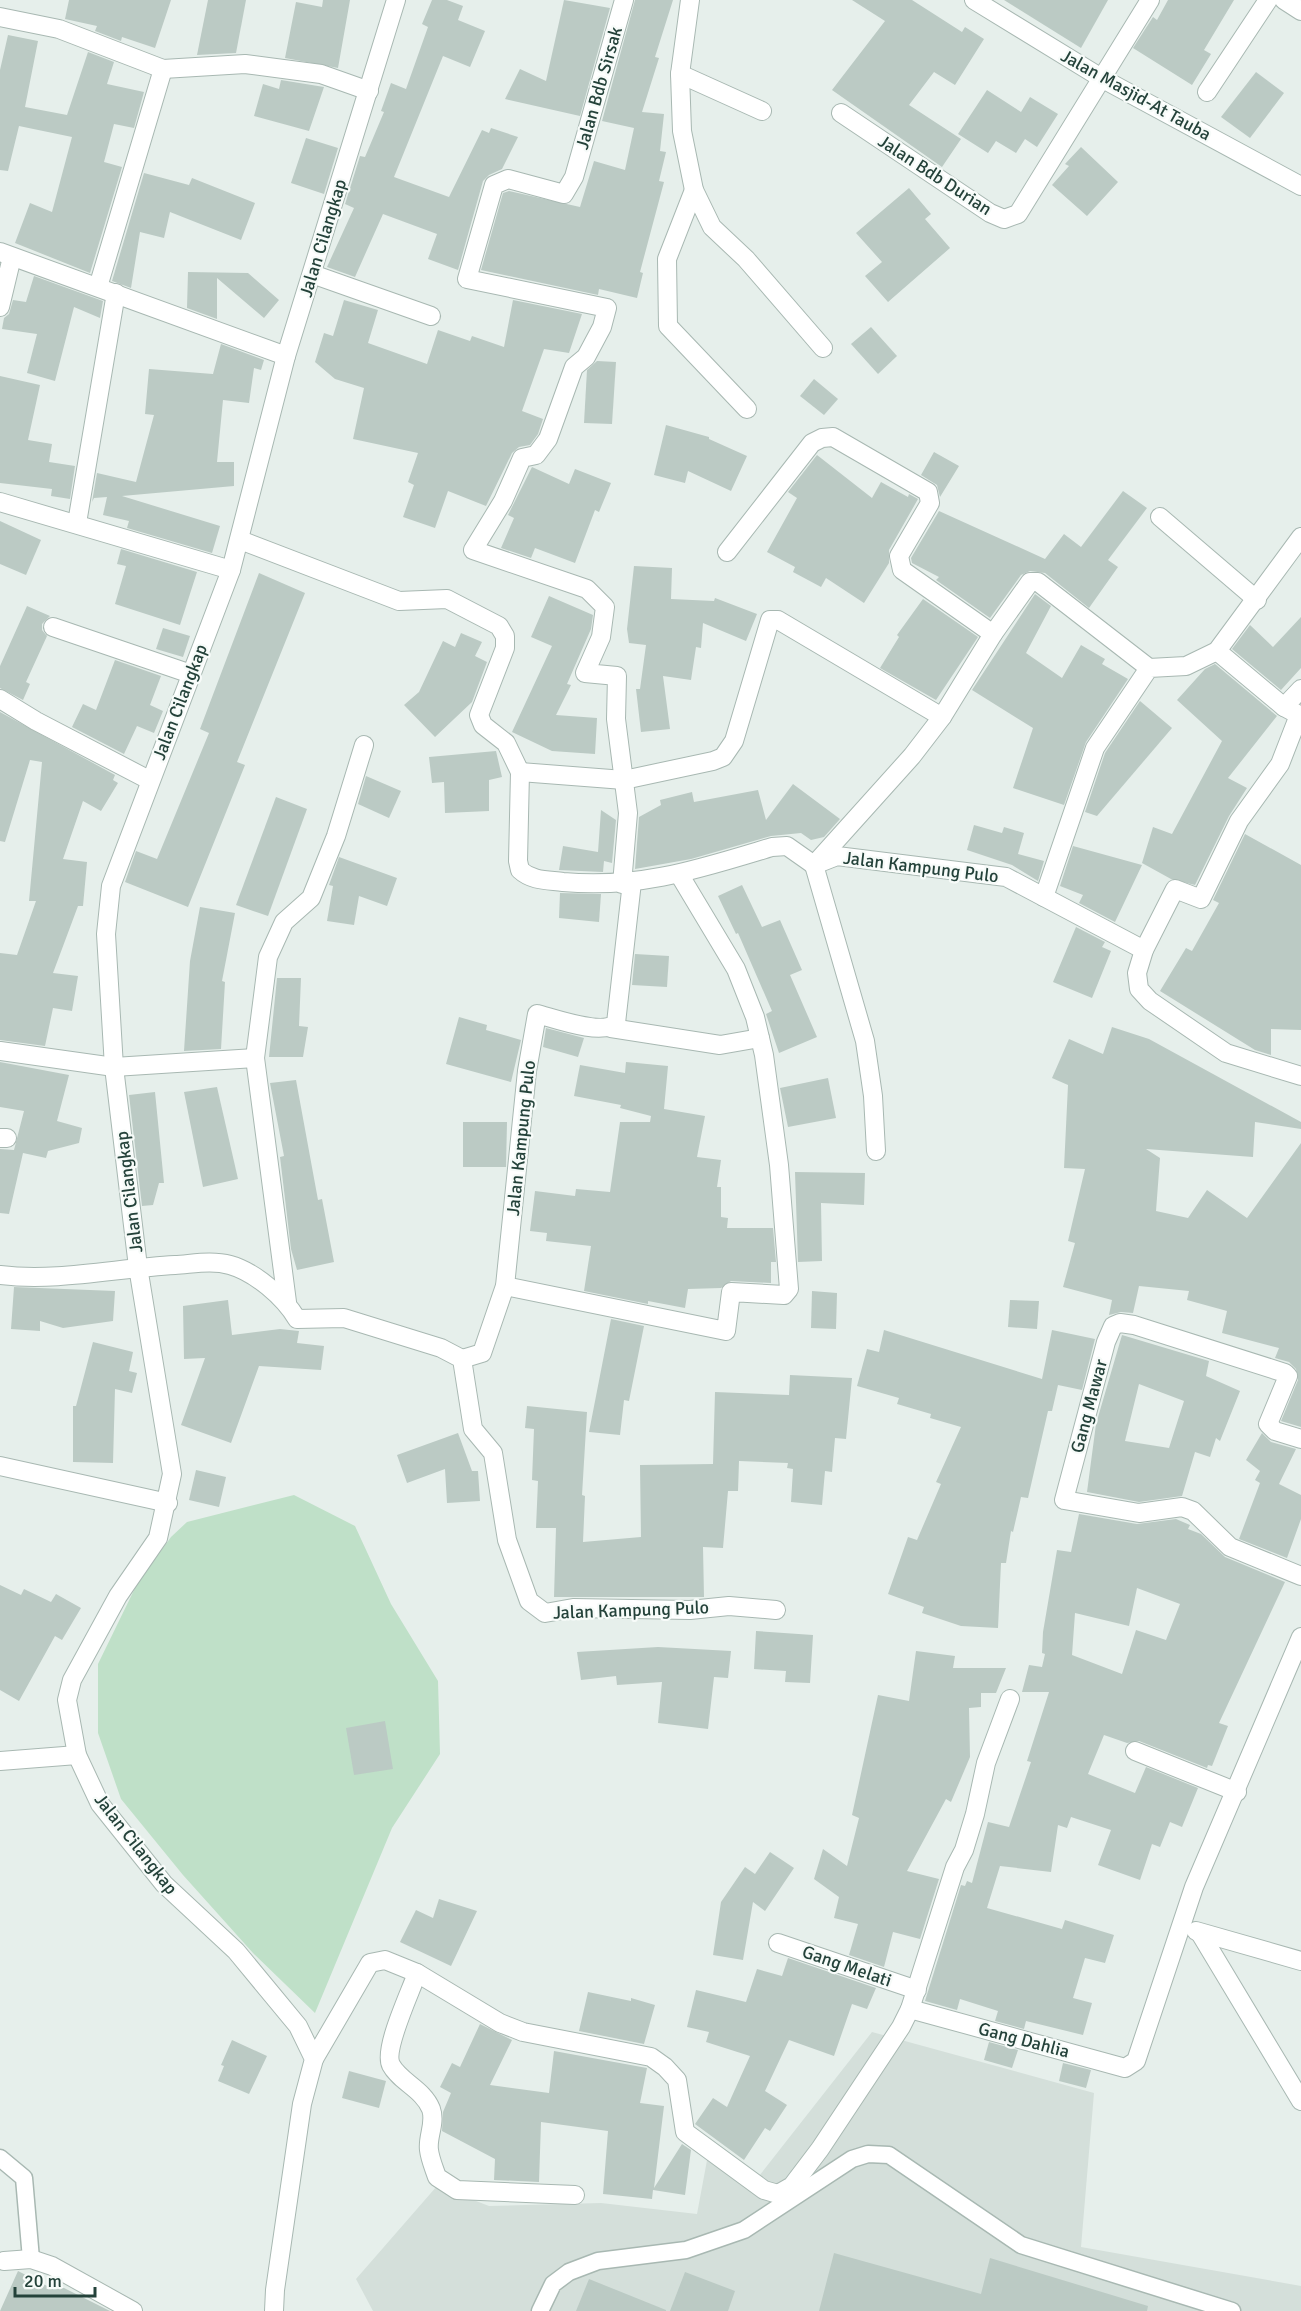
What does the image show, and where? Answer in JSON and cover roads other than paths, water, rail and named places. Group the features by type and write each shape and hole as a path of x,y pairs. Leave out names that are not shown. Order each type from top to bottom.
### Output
{"street":[{"name":"Jalan Cilangkap","path":"314,2058 298,2026 250,1968 164,1884 100,1804 77,1755 67,1700 72,1680 118,1596 158,1538 168,1503 172,1474 138,1267 114,1067 106,933 111,886 231,570 286,356 396,0"},
{"name":"Jalan Bdb Sirsak","path":"624,0 573,177 564,194 508,179 494,185 467,279 607,308 602,327 586,357 574,367 548,439 536,455 522,458 503,501 473,550 587,589 605,607 601,637 585,673 617,676 616,719 624,780"},
{"path":"690,0 680,74 682,131 694,190 712,226 746,259 823,348"},
{"name":"Jalan Masjid-At Tauba","path":"974,0 1103,79 1301,186"},
{"path":"1103,79 1150,0"},
{"path":"1207,92 1268,0"},
{"path":"1284,0 1301,11"},
{"path":"0,17 59,29 164,69 244,64 321,74 369,91"},
{"path":"98,287 164,69"},
{"path":"680,74 762,111"},
{"name":"Jalan Bdb Durian","path":"841,113 990,213 1004,219 1018,214 1103,79"},
{"path":"694,190 668,259 668,326 747,409"},
{"path":"0,308 6,254 286,356"},
{"path":"312,274 431,316"},
{"path":"77,523 116,293"},
{"path":"727,552 812,443 822,438 833,437 928,492 930,503 899,556 902,570 993,634"},
{"path":"0,502 231,570"},
{"path":"1160,518 1257,600"},
{"path":"814,865 912,756 942,717 993,634 1030,582 1038,582 1149,668 1186,666 1217,651 1257,600 1301,537"},
{"path":"240,540 399,601 447,599 499,626 505,636 505,648 479,715 483,725 506,743 520,772 518,861 520,870 534,879 627,883 679,874 787,846 814,865 865,1041 873,1096 876,1151"},
{"path":"520,772 624,780 723,757 734,741 770,620 778,620 942,717"},
{"path":"53,627 191,674"},
{"path":"1217,651 1284,707 1299,715 1280,764 1239,821 1201,899 1174,889 1144,950 1137,973 1139,989 1150,1001 1226,1053 1301,1076"},
{"path":"1044,897 1095,748 1149,668"},
{"path":"1284,707 1301,689"},
{"path":"0,699 36,721 150,780"},
{"path":"364,745 336,836 310,898 284,922 268,957 255,1058 287,1302 297,1319 344,1318 441,1347 462,1359"},
{"path":"610,1028 616,1023 619,1013 627,883 628,813 624,780"},
{"name":"Jalan Kampung Pulo","path":"814,865 837,856 1006,877 1144,950"},
{"path":"505,1286 726,1331 730,1292 784,1295 789,1288 779,1165 760,1038 747,994 736,969 679,874"},
{"name":"Jalan Kampung Pulo","path":"610,1028 599,1029 537,1014 527,1071 505,1286 482,1353 462,1359 473,1429 493,1452 507,1540 529,1601 544,1613 573,1608 690,1610 729,1606 776,1610"},
{"path":"610,1028 720,1045 760,1038"},
{"path":"0,1051 114,1067 255,1058"},
{"path":"0,1275 52,1277 138,1267 217,1263 231,1265 287,1302"},
{"name":"Gang Mawar","path":"1301,1439 1275,1431 1268,1424 1288,1376 1285,1373 1134,1325 1120,1323 1113,1326 1106,1342 1064,1500 1139,1513 1182,1507 1193,1511 1230,1547 1301,1576"},
{"path":"0,1466 168,1503"},
{"path":"1301,1638 1180,1926 1301,1961"},
{"path":"274,2311 275,2290 302,2104 314,2058 370,1963 385,1960 417,1973 500,2023 523,2032 651,2057 677,2080 685,2132 694,2142 764,2190 778,2194 792,2186 820,2149 910,2009 955,1867 969,1832 986,1763 1010,1699"},
{"path":"1136,1750 1237,1791"},
{"path":"0,1761 77,1755"},
{"name":"Gang Dahlia","path":"910,2009 1125,2068 1136,2061 1180,1926"},
{"path":"1200,1933 1301,2102"},
{"name":"Gang Melati","path":"778,1943 917,1990"},
{"path":"417,1973 392,2035 389,2053 391,2064 423,2096 430,2109 433,2121 429,2148 437,2177 457,2190 575,2195"},
{"path":"4,2261 31,2259 52,2266 133,2311"}],"lane":[{"path":"540,2311 553,2284 569,2272 598,2261 686,2250 744,2230 852,2159 868,2154 888,2155 1021,2245 1232,2311"},
{"path":"0,2158 24,2178 31,2259"}]}
